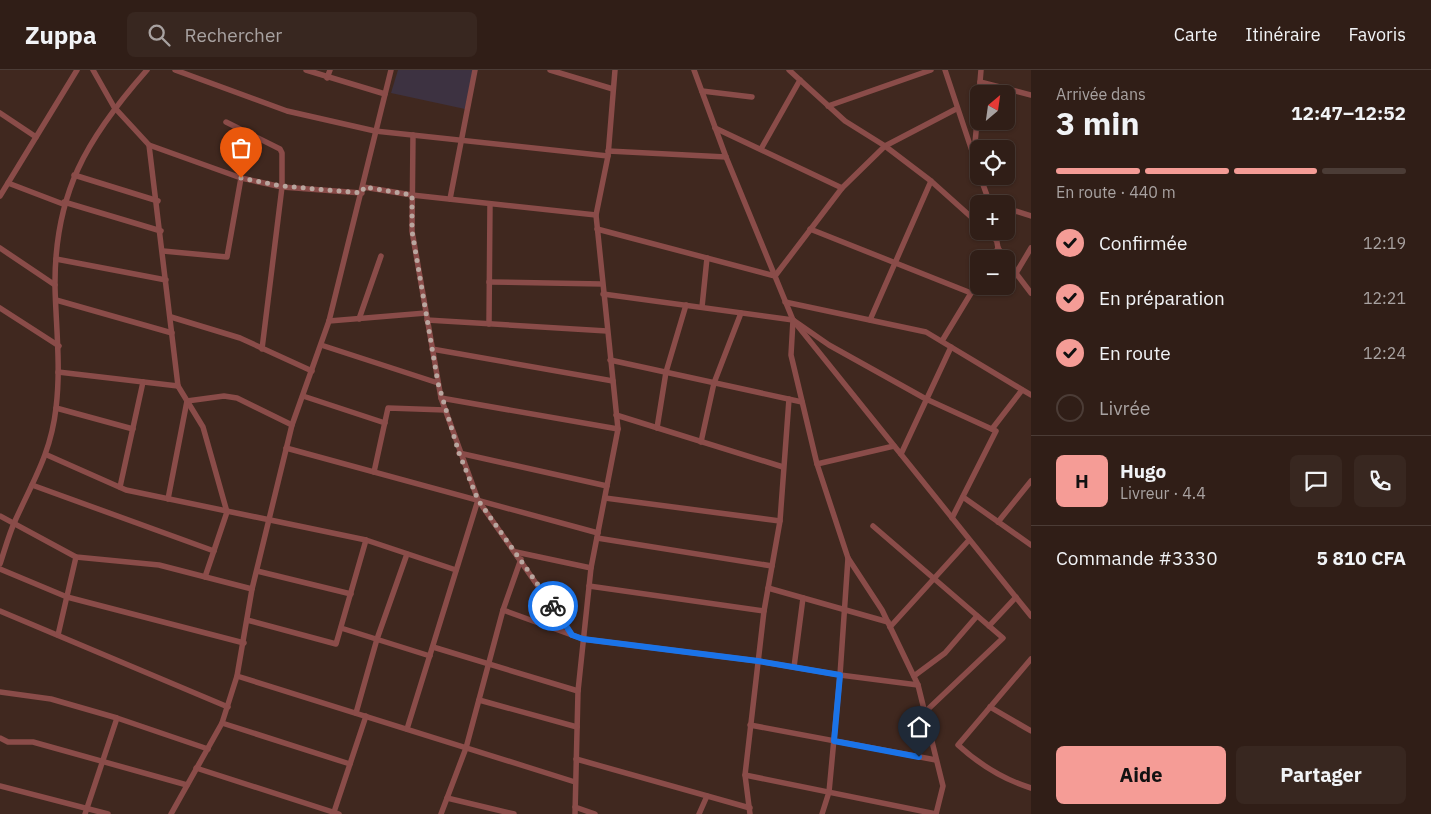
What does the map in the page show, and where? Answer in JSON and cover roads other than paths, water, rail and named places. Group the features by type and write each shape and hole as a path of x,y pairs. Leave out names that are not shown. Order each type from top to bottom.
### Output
{"street":[{"path":"1,192 77,70"},
{"path":"93,70 114,107 149,145 241,178 282,186 363,190 596,215"},
{"path":"0,564 14,522 47,455 56,408 59,346 55,285 56,258 58,225 64,203 74,175 114,107 147,70"},
{"path":"175,70 286,111 375,131 608,154 726,156"},
{"path":"306,70 327,78 385,94"},
{"path":"327,78 330,70"},
{"path":"171,814 222,723 228,707 244,643 256,571 270,522 286,448 292,425 329,321 363,190 375,131 391,70"},
{"path":"450,199 475,70"},
{"path":"550,70 613,89"},
{"path":"575,814 578,691 583,639 591,568 618,429 596,215 608,154 615,70"},
{"path":"694,70 726,156 793,320 1031,616"},
{"path":"789,70 845,121 885,146 931,181 970,216"},
{"path":"828,106 931,70"},
{"path":"945,70 956,109 970,147"},
{"path":"980,85 981,70"},
{"path":"761,149 800,80"},
{"path":"980,82 1031,94"},
{"path":"702,91 752,97"},
{"path":"775,276 842,188 885,146 956,109"},
{"path":"0,113 36,137"},
{"path":"226,122 280,149 283,161 282,186 262,348"},
{"path":"715,128 842,188"},
{"path":"413,135 412,231 441,398 459,453 478,500 521,559 572,635"},
{"path":"149,145 158,202 178,386 203,427 227,512 205,577"},
{"path":"74,175 158,202"},
{"path":"163,251 227,258 241,178"},
{"path":"870,320 931,181"},
{"path":"8,183 64,203 161,231"},
{"path":"489,324 490,204"},
{"path":"1015,211 1031,216"},
{"path":"597,229 775,276"},
{"path":"810,229 970,293"},
{"path":"996,240 998,248"},
{"path":"0,248 55,285"},
{"path":"1031,248 1016,273 1031,293"},
{"path":"359,318 380,256"},
{"path":"56,258 166,280"},
{"path":"702,308 707,258"},
{"path":"489,282 602,284"},
{"path":"603,294 793,320 830,344 926,399 996,431 952,518"},
{"path":"942,341 970,295"},
{"path":"56,300 172,333"},
{"path":"786,302 926,332 1031,395"},
{"path":"657,428 666,372 686,305"},
{"path":"0,308 59,346"},
{"path":"329,321 426,313"},
{"path":"701,442 714,383 741,313"},
{"path":"171,317 240,338 312,371"},
{"path":"427,320 607,332"},
{"path":"745,775 936,814 943,786 918,685 889,624 848,558 817,464 791,355 793,320"},
{"path":"321,345 438,383"},
{"path":"901,454 951,347"},
{"path":"432,349 612,380"},
{"path":"610,360 802,402"},
{"path":"58,372 178,386"},
{"path":"120,487 143,382"},
{"path":"992,429 1022,390"},
{"path":"187,401 224,396 238,398 292,425"},
{"path":"303,396 385,423"},
{"path":"441,398 618,429"},
{"path":"576,759 707,796 750,811 745,775 764,611 780,521 789,399"},
{"path":"168,499 187,401"},
{"path":"56,408 133,429"},
{"path":"374,472 388,408 445,410"},
{"path":"616,415 783,467"},
{"path":"817,464 894,446"},
{"path":"286,448 478,500 597,535 772,566"},
{"path":"459,453 607,486"},
{"path":"47,455 120,487 270,522 366,540 456,570"},
{"path":"998,522 1031,481"},
{"path":"32,485 214,551"},
{"path":"962,497 1031,545"},
{"path":"605,498 780,521"},
{"path":"407,729 478,500"},
{"path":"0,516 76,557 159,565 252,589"},
{"path":"873,526 1003,638 925,712"},
{"path":"247,620 336,644 366,540"},
{"path":"889,624 934,579 969,540"},
{"path":"516,552 591,568"},
{"path":"356,713 377,639 407,554"},
{"path":"58,635 76,557"},
{"path":"822,814 829,792 848,558"},
{"path":"441,814 466,748 503,610 521,559"},
{"path":"0,569 67,597 244,643"},
{"path":"256,571 351,594"},
{"path":"589,586 764,611"},
{"path":"768,588 844,609 889,624"},
{"path":"989,626 1016,597"},
{"path":"794,667 803,598"},
{"path":"503,610 583,639 758,661 840,675 918,685"},
{"path":"0,611 228,707"},
{"path":"914,676 945,653 977,616"},
{"path":"341,628 430,656"},
{"path":"433,647 578,691"},
{"path":"1031,659 958,746 980,765 1010,781 1031,788"},
{"path":"237,676 575,782"},
{"path":"0,692 51,699 117,718 208,749"},
{"path":"479,700 577,727"},
{"path":"990,707 1031,731"},
{"path":"196,768 337,813 350,764 366,716"},
{"path":"86,811 117,718"},
{"path":"222,723 350,764"},
{"path":"750,725 936,760"},
{"path":"0,738 8,742 33,742 187,785"},
{"path":"0,786 86,811 108,814"},
{"path":"699,814 707,796"},
{"path":"447,798 514,814"},
{"path":"575,807 595,814"}]}
